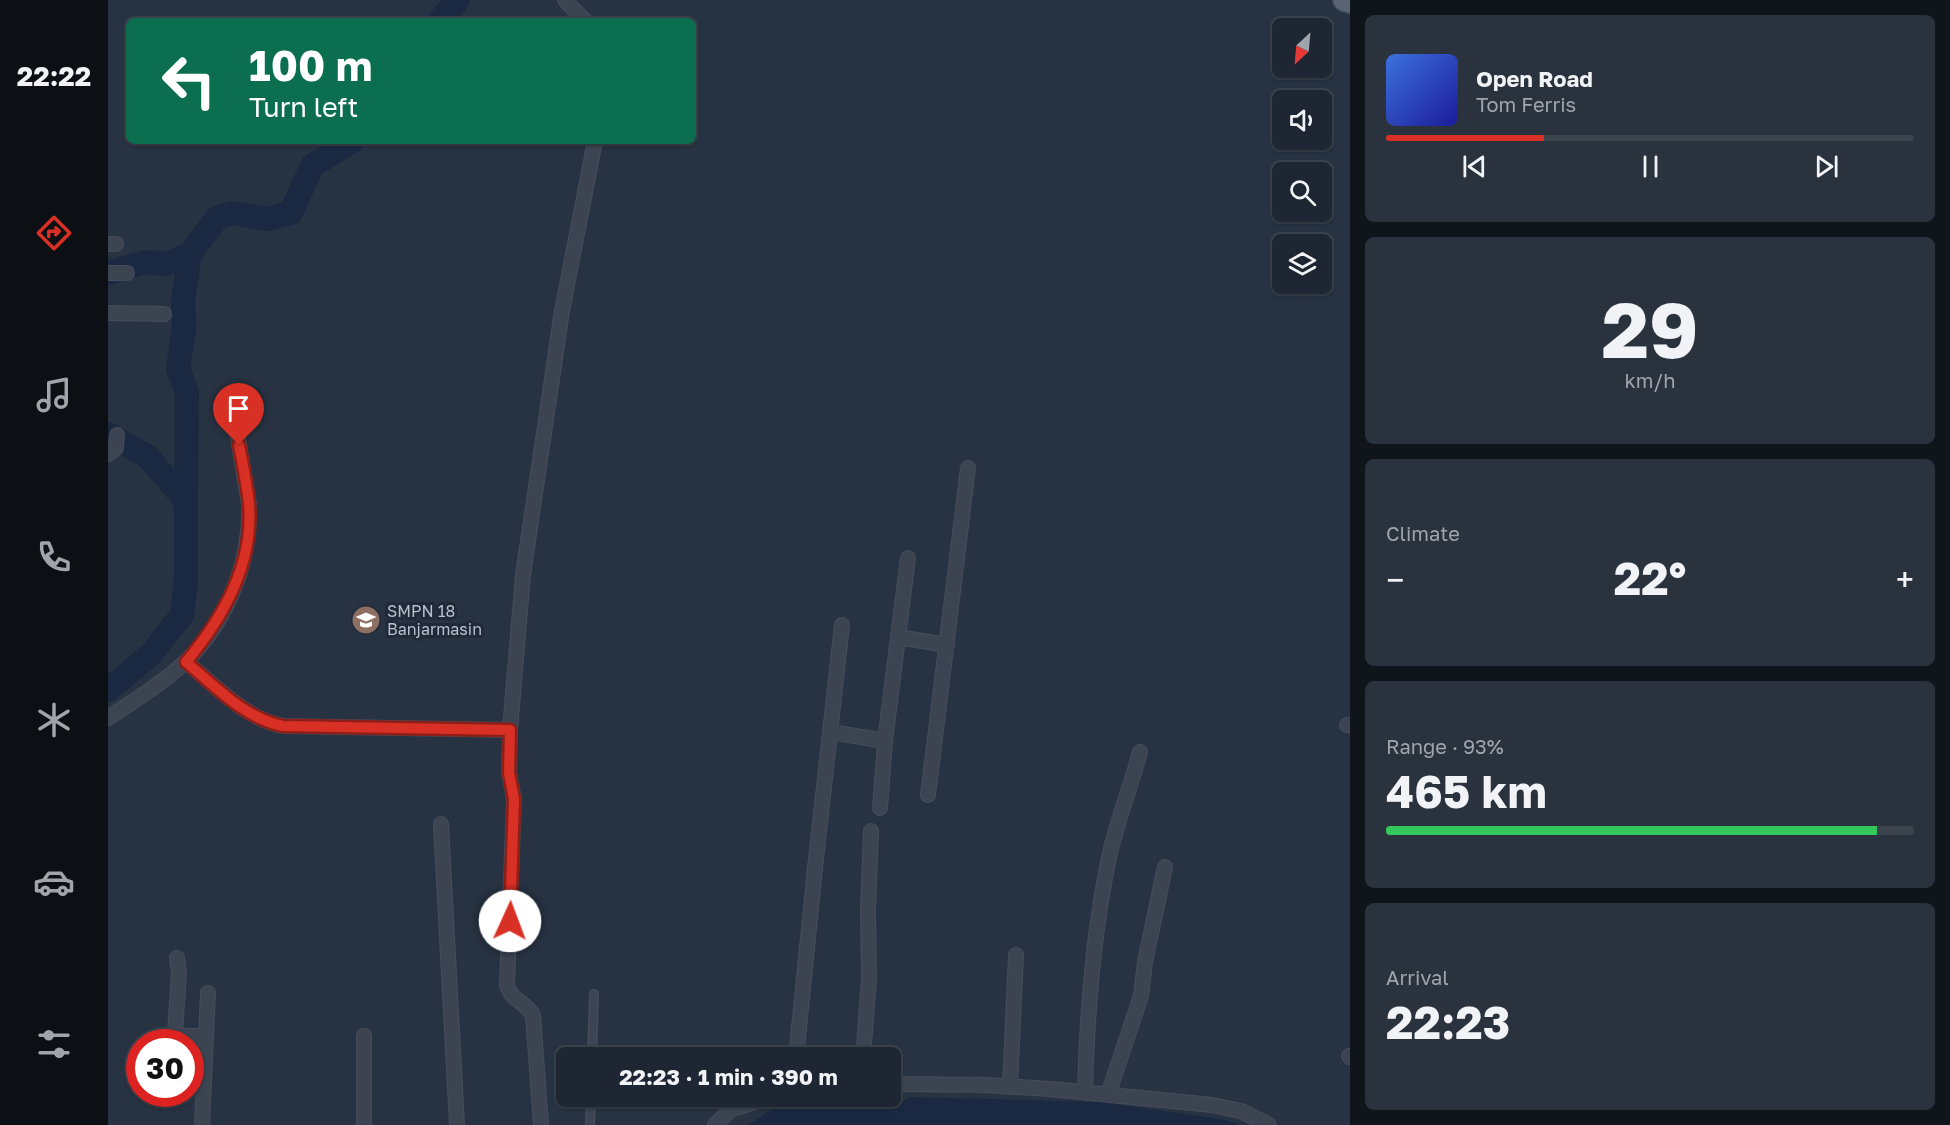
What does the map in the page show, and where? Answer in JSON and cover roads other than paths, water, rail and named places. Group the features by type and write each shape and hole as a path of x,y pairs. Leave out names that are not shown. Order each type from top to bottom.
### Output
{"main road":[{"path":"1344,0 1350,3"}],"street":[{"path":"565,0 582,18"},
{"path":"541,1125 533,1015 530,1009 515,1000 507,985 514,799 509,773 510,730 523,575 562,311 594,144"},
{"path":"108,273 127,273"},
{"path":"108,313 164,314"},
{"path":"108,718 186,662 214,627 238,578 247,547 249,504 236,426"},
{"path":"108,454 116,448 117,435"},
{"path":"928,795 968,468"},
{"path":"880,808 885,741 908,558"},
{"path":"797,1047 842,625"},
{"path":"898,637 947,645"},
{"path":"186,662 248,713 276,725 510,730"},
{"path":"831,732 885,741"},
{"path":"1085,1093 1088,1013 1103,895 1111,851 1140,752"},
{"path":"441,824 457,1125"},
{"path":"864,1047 869,980 868,910 872,831"},
{"path":"1108,1095 1141,996 1145,962 1165,867"},
{"path":"1010,1087 1016,955"},
{"path":"177,958 175,1034 205,1036"},
{"path":"202,1125 208,993"},
{"path":"364,1036 364,1125"},
{"path":"901,1084 1010,1087 1229,1108 1269,1125"},
{"path":"715,1125 730,1110 739,1107"}],"lane":[{"path":"592,1047 594,994"},
{"path":"590,1125 591,1107"}],"water":[{"path":"909,1097 1099,1102 1227,1120 1239,1125 749,1125 775,1107 901,1107 901,1104"}],"waterway":[{"path":"442,18 458,0"},
{"path":"186,501 187,392 178,369 184,328 183,301 190,254 218,217 232,213 266,219 291,213 312,166 347,144"},
{"path":"108,273 146,262 166,264 190,254"},
{"path":"108,434 148,457 186,501 186,580 182,615 151,654 108,690"}],"place":[{"name":"SMPN 18 Banjarmasin","path":"366,620"}]}
